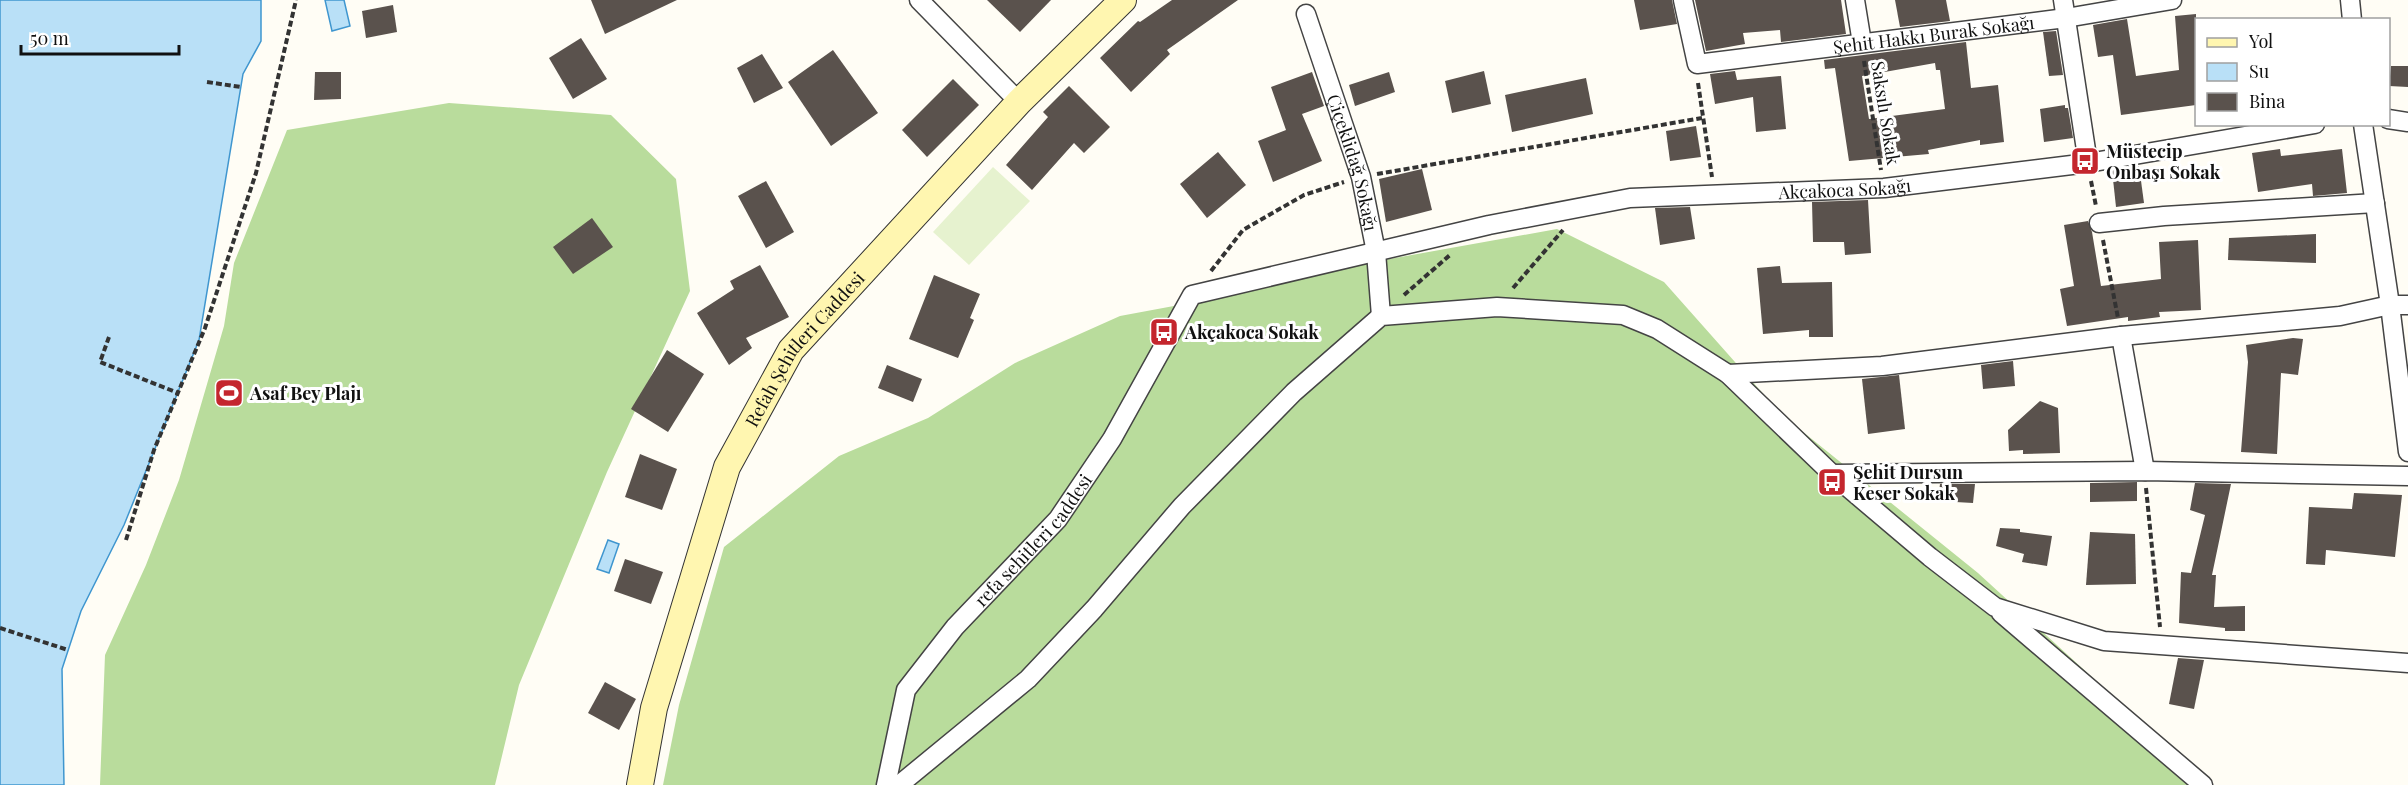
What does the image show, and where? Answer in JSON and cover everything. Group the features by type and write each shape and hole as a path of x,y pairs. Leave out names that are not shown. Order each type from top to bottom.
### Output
{"street":[{"path":"919,0 1019,102"},
{"name":"Refah Şehitleri Caddesi","path":"640,785 654,708 727,467 791,350 1019,102 1123,0"},
{"path":"1683,0 1696,64"},
{"path":"1855,0 1862,43"},
{"name":"Şehit Hakkı Burak Sokağı","path":"1696,64 1862,43 2065,9 2172,0"},
{"path":"2350,0 2352,18"},
{"path":"2065,9 2088,163"},
{"name":"Çiçeklidağ Sokağı","path":"1306,14 1361,177 1376,252 1381,316"},
{"path":"2390,120 2408,122"},
{"name":"Akçakoca Sokağı","path":"1192,295 1376,252 1630,198 1884,188 2088,163 2303,126"},
{"path":"2363,126 2375,203 2399,305 2408,452"},
{"path":"2100,223 2164,216 2375,203"},
{"name":"refa sehitleri caddesi","path":"886,785 906,690 956,627 1058,519 1112,439 1192,295"},
{"path":"1728,374 1882,366 2121,336 2340,316 2399,305"},
{"path":"899,785 1028,679 1094,609 1182,506 1294,392 1381,316 1497,307 1623,315 1657,328 1728,374 1832,474 1930,557 1995,607 2203,785"},
{"path":"2121,336 2145,471"},
{"path":"1832,474 2145,471 2408,476"},
{"path":"1995,607 2104,641 2408,663"}],"path":[{"path":"126,540 154,450 205,328 256,173 296,0"},
{"name":"Saksılı Sokak","path":"1862,43 1884,188"},
{"path":"1696,64 1714,195"},
{"path":"207,82 241,87"},
{"path":"1192,295 1243,230 1304,195 1361,177 1702,118"},
{"path":"2088,163 2121,336"},
{"path":"1497,307 1583,207"},
{"path":"1381,316 1423,276 1451,255"},
{"path":"109,336 100,362 178,393"},
{"path":"2145,471 2162,645"},
{"path":"0,628 68,650"}],"green space":[{"path":"449,103 611,115 676,179 690,291 607,472 519,685 495,785 100,785 105,655 146,565 179,480 224,326 234,263 287,130"},
{"path":"993,167 1030,201 969,265 933,232"},
{"path":"1557,229 1664,282 1782,415 1978,573 2210,785 663,785 679,705 724,547 839,456 928,418 1015,363 1120,316 1206,300 1328,270"}],"water":[{"path":"0,0 261,0 261,41 243,74 199,340 124,525 81,611 62,669 64,785 0,785"},
{"path":"325,0 344,0 350,26 332,31"},
{"path":"608,540 619,544 609,573 597,569"}],"building":[{"path":"591,0 677,0 605,34"},
{"path":"987,0 1051,0 1020,32"},
{"path":"1172,0 1238,0 1167,50 1170,54 1131,92 1100,58 1138,21 1140,22"},
{"path":"1634,0 1672,0 1677,24 1640,30"},
{"path":"1695,0 1841,0 1846,34 1781,42 1780,30 1743,33 1745,44 1706,51"},
{"path":"1895,0 1946,0 1950,21 1900,27"},
{"path":"393,5 397,32 366,38 362,11"},
{"path":"2196,14 2195,105 2121,115 2113,55 2098,57 2093,25 2127,19 2136,76 2179,70 2175,16"},
{"path":"2056,31 2063,75 2049,76 2043,32"},
{"path":"581,38 607,79 573,99 549,58"},
{"path":"1966,42 1971,88 1998,85 2004,142 1980,145 1980,140 1928,150 1929,154 1849,161 1835,68 1825,69 1824,60","holes":["1935,63 1936,70 1940,70 1945,109 1869,119 1862,76"]},
{"path":"833,50 878,113 831,146 788,82"},
{"path":"762,54 783,88 754,103 737,68"},
{"path":"2391,66 2408,66 2408,87 2390,86"},
{"path":"1484,71 1491,104 1452,113 1445,81"},
{"path":"1735,71 1737,80 1781,76 1786,129 1756,132 1753,97 1715,104 1710,74"},
{"path":"315,72 341,72 341,99 314,100"},
{"path":"1312,72 1324,106 1302,114 1322,161 1273,182 1258,141 1286,130 1271,87"},
{"path":"1389,72 1395,92 1355,106 1349,85"},
{"path":"1586,78 1593,114 1512,132 1505,95"},
{"path":"953,79 979,105 927,157 902,130"},
{"path":"1069,86 1110,127 1084,153 1074,143 1032,190 1006,165 1048,117 1043,112"},
{"path":"2065,105 2065,108 2068,108 2073,138 2044,142 2040,109"},
{"path":"1696,126 1701,157 1670,161 1666,131"},
{"path":"2280,149 2281,156 2342,149 2347,193 2313,196 2312,184 2258,192 2252,153"},
{"path":"1218,152 1246,185 1207,218 1180,184"},
{"path":"2139,166 2144,203 2116,207 2112,170"},
{"path":"1422,169 1432,210 1386,222 1379,179"},
{"path":"766,181 794,232 766,248 738,196"},
{"path":"1868,200 1871,253 1845,255 1844,242 1813,242 1812,202"},
{"path":"1690,207 1695,239 1660,245 1655,208"},
{"path":"592,218 613,247 573,274 553,247"},
{"path":"2088,221 2101,286 2161,279 2159,242 2198,240 2201,310 2159,312 2160,317 2128,321 2128,317 2067,326 2060,289 2074,286 2064,225"},
{"path":"2316,234 2316,263 2228,260 2229,238"},
{"path":"760,265 789,317 746,338 752,348 729,365 697,313 734,289 730,281"},
{"path":"1780,266 1782,283 1832,282 1833,337 1809,337 1809,330 1763,334 1757,268"},
{"path":"934,275 980,294 970,318 974,320 958,358 909,339"},
{"path":"2293,338 2303,339 2298,375 2281,373 2277,454 2241,452 2248,362 2246,345"},
{"path":"667,350 704,374 668,432 631,409"},
{"path":"2013,361 2015,386 1983,389 1981,365"},
{"path":"887,365 922,379 913,402 878,388"},
{"path":"1899,375 1905,429 1868,434 1862,379"},
{"path":"2040,401 2058,408 2060,453 2023,454 2023,450 2009,451 2008,430"},
{"path":"640,454 677,469 662,510 625,497"},
{"path":"2137,482 2137,501 2090,502 2090,483"},
{"path":"2195,483 2231,484 2212,575 2216,575 2214,607 2245,606 2245,631 2225,631 2225,628 2179,623 2181,572 2191,573 2205,515 2190,510"},
{"path":"1940,484 1975,484 1973,503 1938,501"},
{"path":"2354,493 2402,495 2395,557 2326,550 2325,565 2306,564 2309,507 2352,509"},
{"path":"2000,528 2020,529 2020,532 2052,536 2047,566 2022,562 2024,554 1996,546"},
{"path":"2090,532 2135,534 2136,584 2086,585"},
{"path":"625,559 663,572 651,604 614,591"},
{"path":"2178,658 2204,660 2194,709 2169,704"},
{"path":"605,682 636,699 619,730 588,713"}],"place":[{"name":"Müstecip Onbaşı Sokak","path":"2085,161"},
{"name":"Akçakoca Sokak","path":"1164,332"},
{"name":"Asaf Bey Plajı","path":"229,393"},
{"name":"Şehit Dursun Keser Sokak","path":"1832,482"}]}
